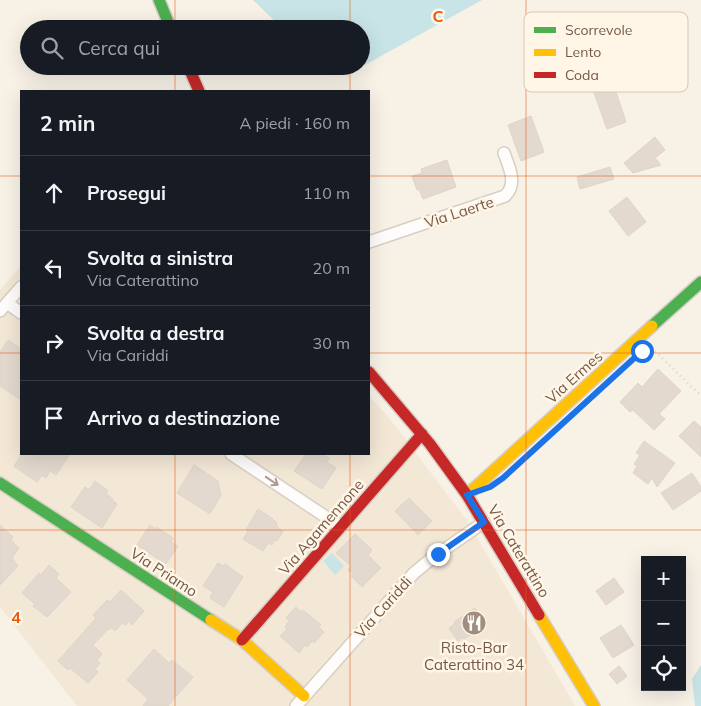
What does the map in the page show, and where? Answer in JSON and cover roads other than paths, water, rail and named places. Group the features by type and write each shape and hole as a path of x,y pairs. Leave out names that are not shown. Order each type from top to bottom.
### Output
{"street":[{"path":"159,0 167,20"},
{"path":"191,75 196,90"},
{"name":"Via Laerte","path":"370,242 505,196 511,189 512,180 504,153"},
{"name":"Via Ermes","path":"467,495 701,282"},
{"path":"20,288 3,307 20,313"},
{"name":"Via Caterattino","path":"370,373 422,434 467,495 594,706"},
{"name":"Via Agamennone","path":"242,640 422,434"},
{"path":"233,455 341,527"},
{"name":"Via Priamo","path":"0,483 242,640 304,696"},
{"name":"Via Cariddi","path":"296,706 414,573 484,522"}],"water":[{"path":"253,0 482,0 370,62 370,20 274,20"},
{"path":"332,553 344,566 335,575 323,561"},
{"path":"701,665 701,706 695,706 692,679"}],"place":[{"name":"Risto-Bar Caterattino 34","path":"474,623"}]}
